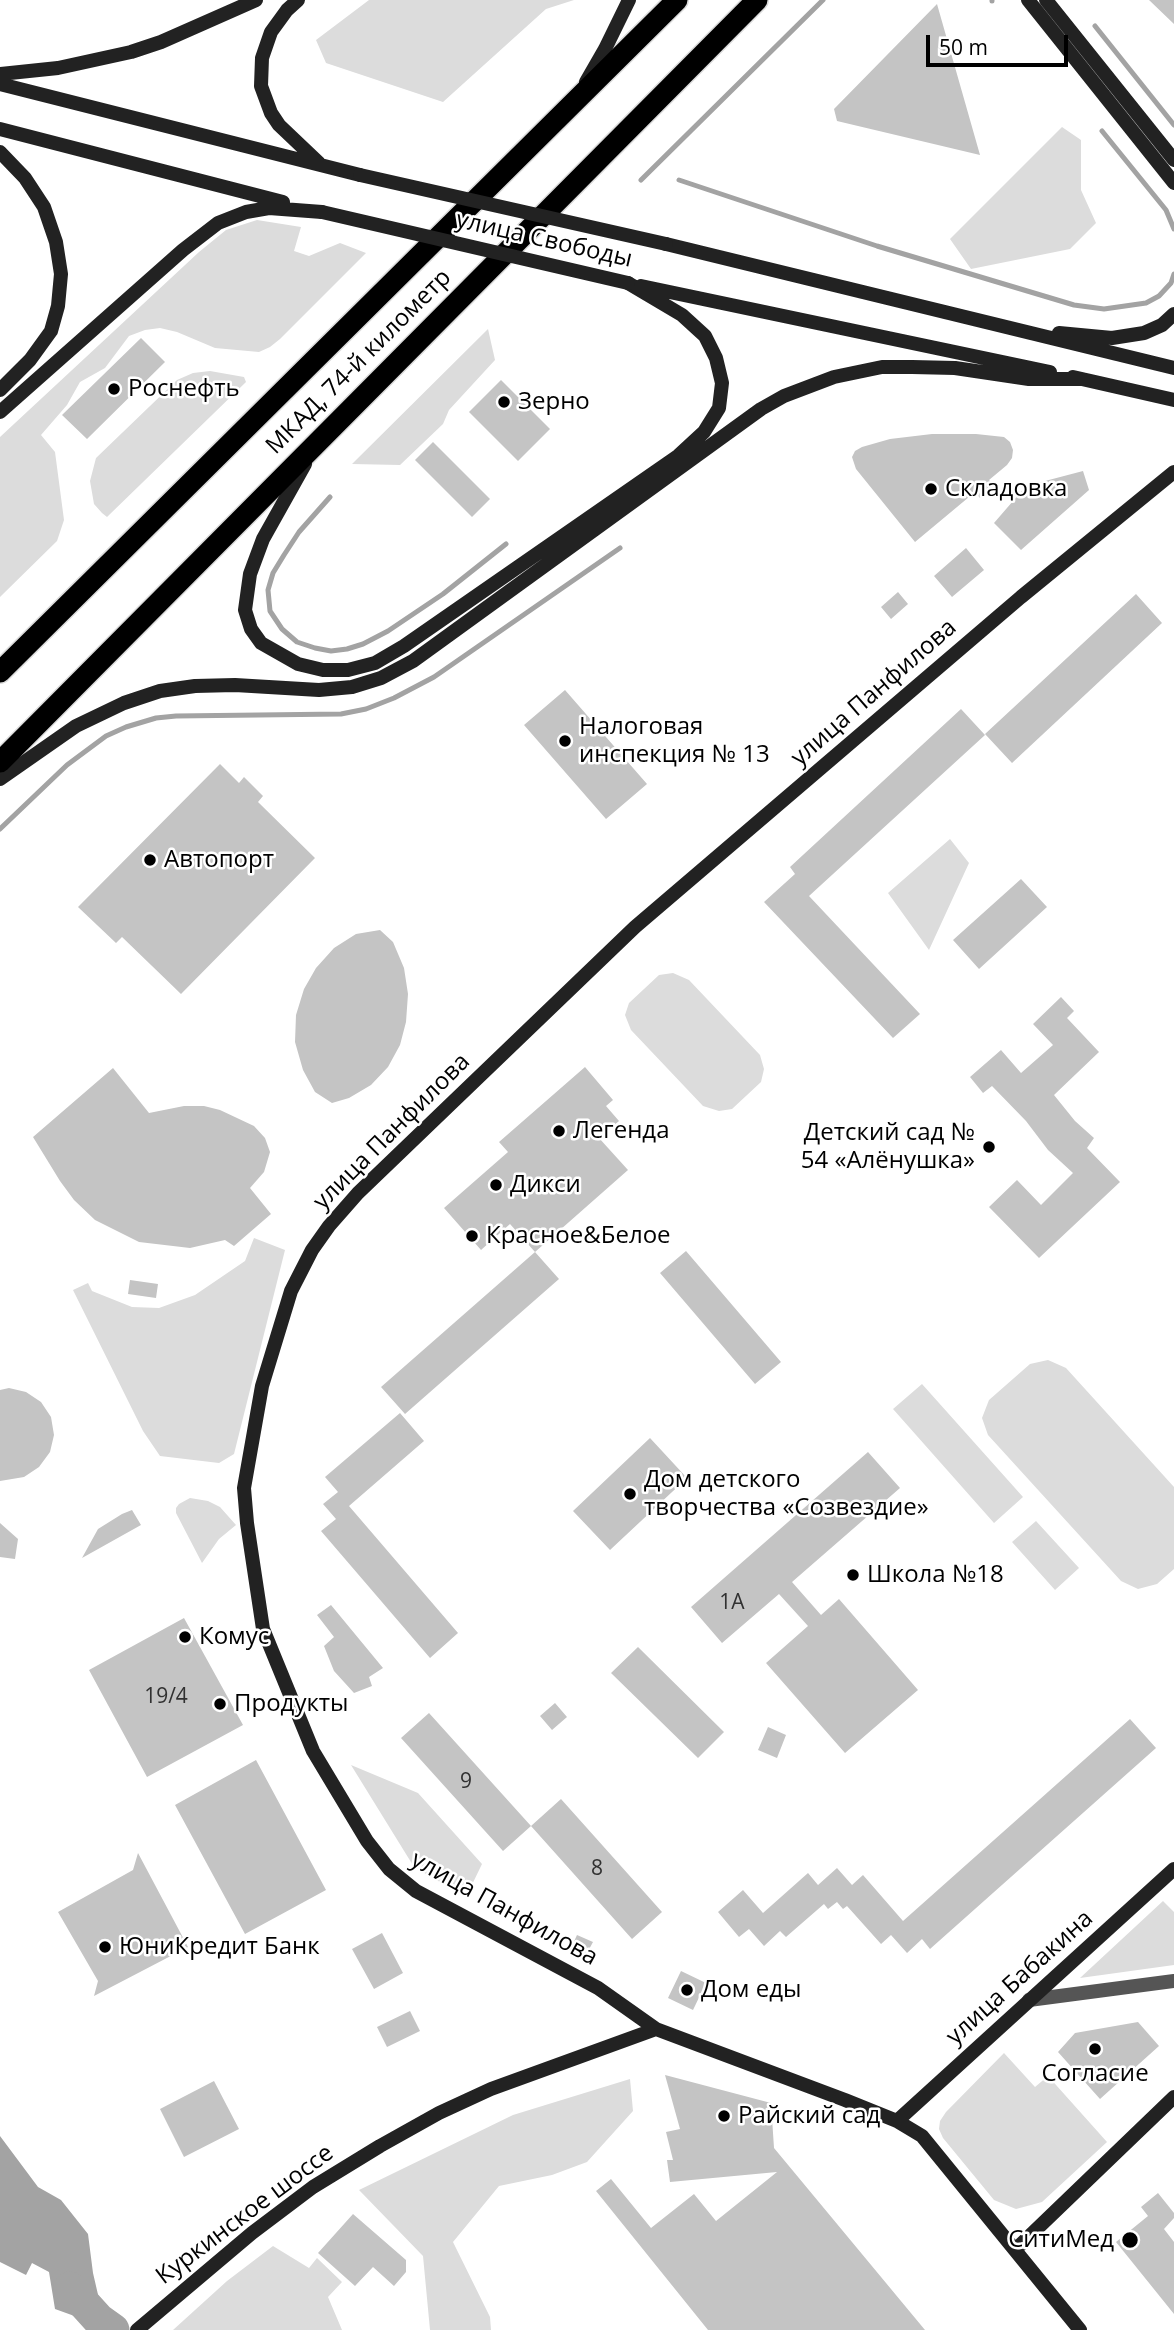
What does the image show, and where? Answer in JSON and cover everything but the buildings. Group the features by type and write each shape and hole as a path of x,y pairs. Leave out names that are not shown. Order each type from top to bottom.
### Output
{"highway":[{"name":"МКАД, 74-й километр","path":"0,672 677,0"},
{"name":"МКАД, 74-й километр","path":"0,762 757,0"}],"main road":[{"path":"0,74 58,68 131,52 161,43 256,0"},
{"path":"298,0 271,32 262,58 261,86 271,113 279,125 323,167"},
{"path":"573,103 605,49 629,0"},
{"path":"1028,0 1174,183"},
{"path":"1046,0 1174,160"},
{"name":"улица Свободы","path":"0,84 323,167 666,244 1006,328"},
{"name":"улица Свободы","path":"0,129 322,212 628,283 1082,379"},
{"path":"0,152 26,178 44,207 56,242 61,274 58,306 51,331 30,360 0,390"},
{"path":"0,412 183,250 218,223 246,212 269,208 322,212"},
{"path":"323,435 263,539 250,574 244,610 251,629 261,643 276,654 298,664 323,670 348,670 375,663 404,646 678,456 704,432 719,408 722,383 711,347 705,336 682,315 628,283"},
{"path":"1006,328 1112,338 1144,333 1162,325 1174,314"},
{"path":"1006,328 1174,368"},
{"path":"0,779 76,726 124,703 160,691 195,686 235,685 319,690 352,687 381,678 413,661 761,409 784,396 834,377 882,367 955,368 1029,379 1082,379 1174,400"},
{"name":"улица Панфилова","path":"1080,2330 922,2136 897,2121 656,2029 598,1988 416,1891 389,1869 367,1840 313,1751 263,1629 244,1488 262,1386 291,1291 312,1250 358,1193 635,927 1021,597 1174,472"},
{"path":"0,662 42,630"},
{"name":"улица Бабакина","path":"897,2121 1174,1868"},
{"name":"Куркинское шоссе","path":"137,2330 222,2256 313,2187 380,2146 439,2113 491,2089 656,2029"},
{"path":"1016,2249 1174,2097"}],"street":[{"path":"1029,2000 1174,1980"}],"shaded area":[{"path":"369,0 574,0 546,9 443,102 326,63 316,40"},
{"path":"1062,127 1081,140 1081,190 1096,223 1070,249 971,269 950,239"},
{"path":"257,220 301,227 294,251 309,256 340,243 366,253 280,339 259,352 215,348 160,328 145,330 129,336 105,368 80,382 67,405 41,435 55,452 64,520 57,541 0,597 0,437 199,252 226,230"},
{"path":"488,329 495,360 449,410 443,424 400,465 352,464"},
{"path":"210,371 244,377 246,382 107,517 94,504 90,481 96,458 177,380 193,373"},
{"path":"950,839 969,863 929,950 888,893"},
{"path":"673,973 689,980 760,1055 764,1069 761,1082 732,1109 719,1111 703,1106 631,1030 625,1015 629,1003 659,975"},
{"path":"254,1238 285,1250 234,1454 219,1463 160,1456 143,1431 73,1290 88,1283 92,1291 132,1307 159,1308 195,1295 245,1261"},
{"path":"1048,1360 1066,1368 1174,1487 1174,1569 1157,1584 1138,1589 1121,1581 988,1435 982,1418 989,1400 1030,1364"},
{"path":"922,1384 1023,1497 994,1523 893,1409"},
{"path":"190,1498 208,1501 220,1507 236,1525 219,1539 202,1563 176,1513 179,1504"},
{"path":"1036,1521 1079,1568 1055,1590 1012,1542"},
{"path":"351,1765 418,1793 482,1864 466,1897 414,1867"},
{"path":"1163,1901 1174,1912 1174,1965 1080,1978"},
{"path":"1004,2053 1035,2087 1048,2076 1107,2142 1042,2202 1016,2209 994,2200 943,2138 939,2129 940,2121 946,2112"},
{"path":"630,2079 633,2111 587,2162 552,2175 499,2186 453,2242 490,2317 491,2330 430,2330 423,2256 359,2190 513,2115"},
{"path":"0,2136 38,2187 61,2200 88,2234 102,2312 99,2320 91,2322 55,2309 49,2272 32,2263 26,2275 0,2262"},
{"path":"273,2246 309,2268 317,2258 342,2282 328,2297 342,2330 173,2330 227,2281"}],"waterway":[{"path":"641,180 823,0"},
{"path":"1095,26 1174,125"},
{"path":"1102,131 1166,210 1174,229"},
{"path":"679,180 877,246 1074,305 1104,309 1146,303 1159,296 1171,283 1174,274"},
{"path":"330,497 299,532 273,573 268,590 270,611 282,629 297,642 315,648 331,651 347,649 388,631 443,594 506,544"},
{"path":"0,829 67,765 106,736 126,727 156,718 176,716 341,714 366,709 394,698 434,677 620,548"},
{"path":"70,2288 99,2320 113,2330"}],"place":[{"name":"Роснефть","path":"114,389"},
{"name":"Зерно","path":"504,402"},
{"name":"Складовка","path":"931,489"},
{"name":"Налоговая инспекция № 13","path":"565,741"},
{"name":"Автопорт","path":"150,860"},
{"name":"Легенда","path":"559,1131"},
{"name":"Детский сад № 54 «Алёнушка»","path":"989,1147"},
{"name":"Дикси","path":"496,1185"},
{"name":"Красное&Белое","path":"472,1236"},
{"name":"Дом детского творчества «Созвездие»","path":"630,1494"},
{"name":"Школа №18","path":"853,1575"},
{"name":"Комус","path":"185,1637"},
{"name":"Продукты","path":"220,1704"},
{"name":"ЮниКредит Банк","path":"105,1947"},
{"name":"Дом еды","path":"687,1990"},
{"name":"Согласие","path":"1095,2049"},
{"name":"Райский сад","path":"724,2116"},
{"name":"СитиМед","path":"1130,2240"}]}
